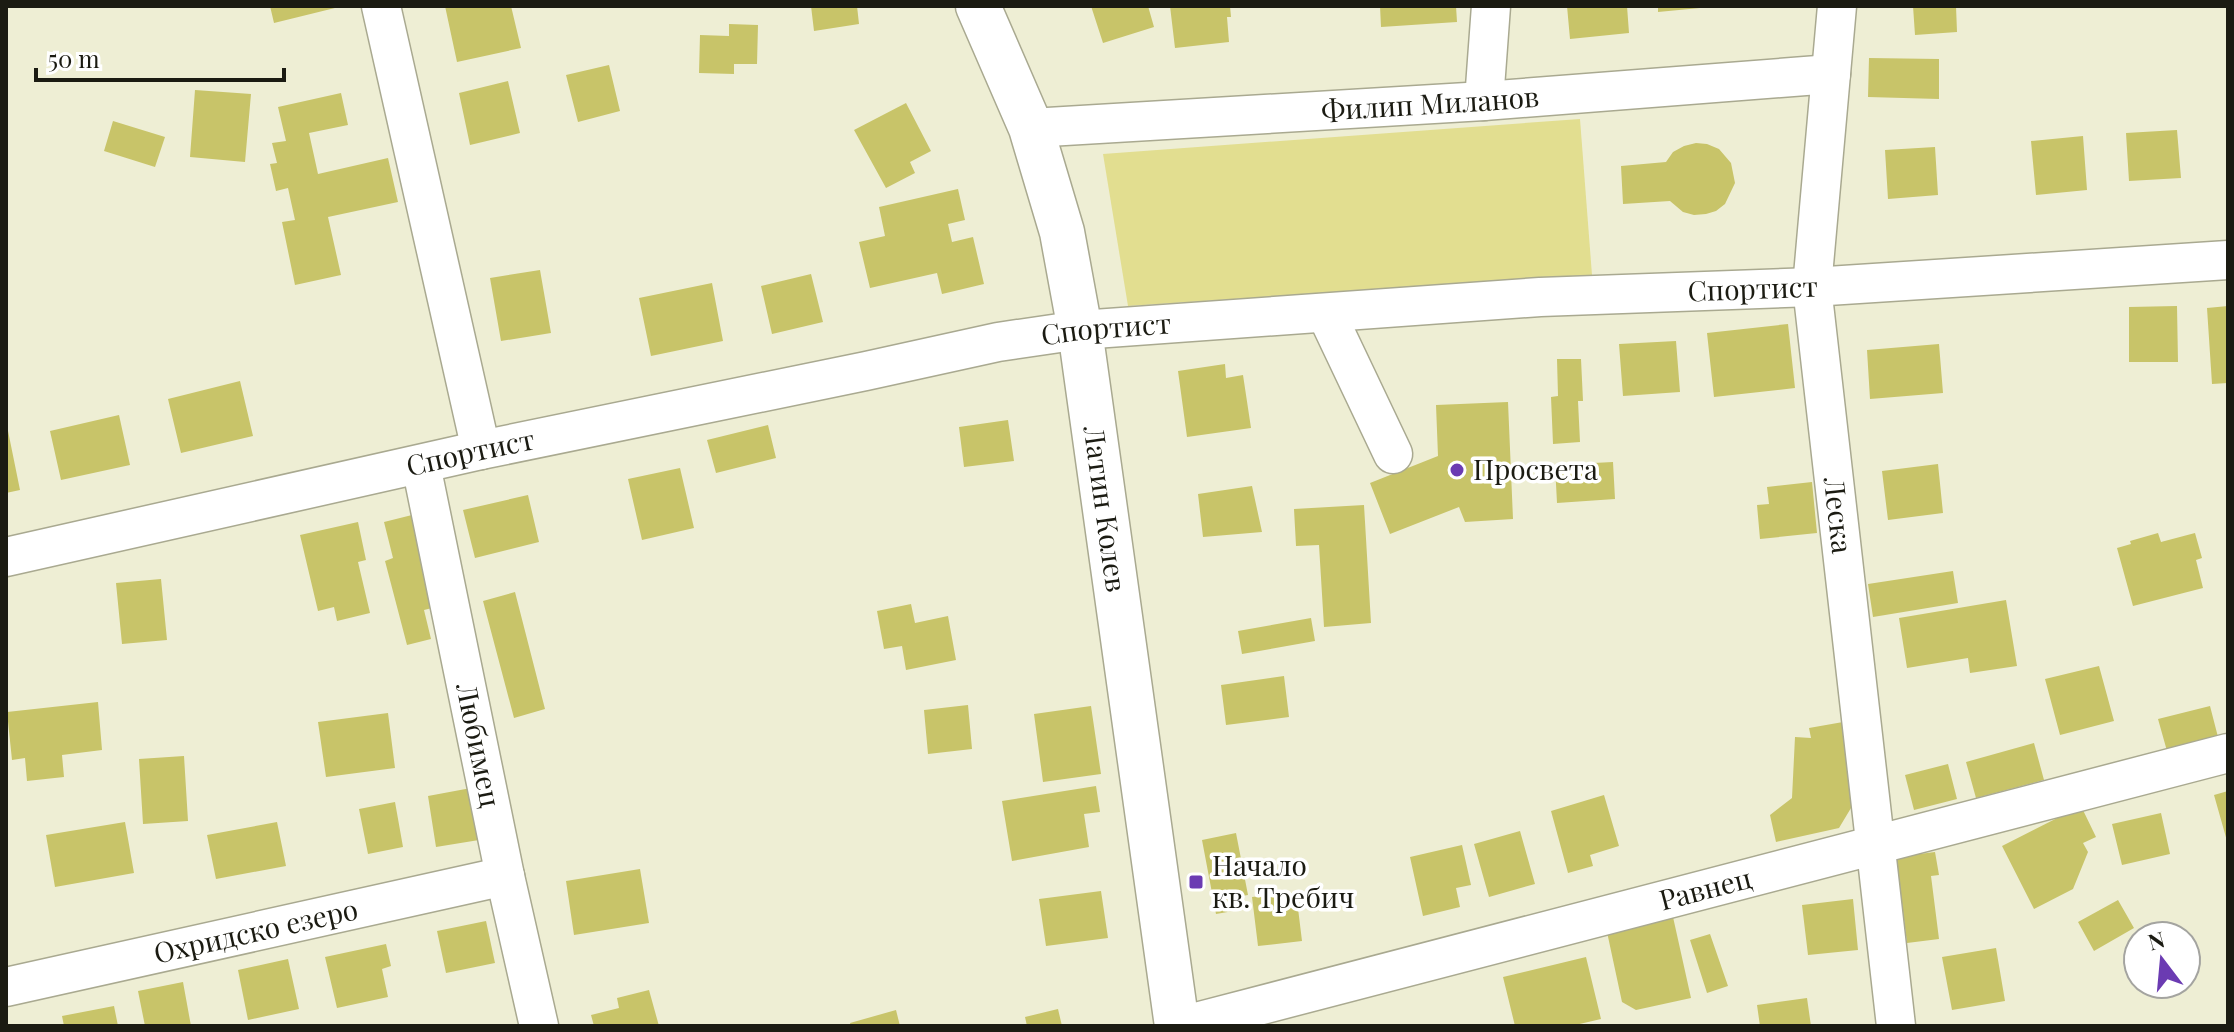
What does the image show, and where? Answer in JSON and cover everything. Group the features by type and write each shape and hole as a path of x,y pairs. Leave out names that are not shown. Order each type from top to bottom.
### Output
{"main road":[{"name":"Латин Колев","path":"978,6 1031,128 1062,232 1080,330 1179,1026"}],"street":[{"path":"381,6 481,450"},
{"path":"1484,101 1491,6"},
{"name":"Леска","path":"1837,6 1812,287 1896,1026"},
{"name":"Филип Миланов","path":"1031,128 1484,101 1831,74"},
{"name":"Спортист","path":"6,557 481,450 998,342 1080,330 1540,297 1812,287 2228,260"},
{"path":"1326,313 1393,454"},
{"name":"Любимец","path":"421,465 539,1026"},
{"name":"Равнец","path":"1179,1026 2228,753"},
{"name":"Охридско езеро","path":"6,987 505,876"}],"shaded area":[{"path":"1580,119 1592,275 1128,306 1103,154"}],"building":[{"path":"270,6 339,6 339,7 274,23"},
{"path":"445,6 511,6 521,48 457,62"},
{"path":"811,6 857,6 859,24 814,31"},
{"path":"1091,6 1148,6 1154,27 1103,43"},
{"path":"1170,6 1230,6 1231,17 1227,17 1229,42 1175,48"},
{"path":"1380,6 1456,6 1457,22 1381,27"},
{"path":"1567,6 1627,6 1629,33 1570,39"},
{"path":"1658,6 1699,6 1700,8 1658,12"},
{"path":"1913,6 1956,6 1957,32 1915,35"},
{"path":"729,24 758,25 757,64 734,64 734,74 699,73 700,35 729,36"},
{"path":"1869,58 1939,59 1939,99 1868,97"},
{"path":"609,65 620,111 578,122 566,75"},
{"path":"508,81 520,133 470,145 459,93"},
{"path":"195,90 251,94 245,162 190,157"},
{"path":"341,93 348,125 309,133 318,174 388,158 398,202 328,217 341,275 295,285 282,222 295,220 288,188 276,191 270,164 277,163 272,143 286,141 278,107"},
{"path":"906,103 931,151 910,162 915,173 886,188 854,130"},
{"path":"113,121 165,137 155,167 104,151"},
{"path":"2177,130 2181,178 2129,181 2126,133"},
{"path":"2083,136 2087,190 2036,195 2031,141"},
{"path":"1696,143 1719,149 1731,163 1735,183 1725,204 1716,211 1694,215 1683,212 1670,201 1623,204 1621,166 1666,162 1673,152"},
{"path":"1935,147 1938,195 1888,199 1885,150"},
{"path":"958,189 965,220 948,224 952,242 973,237 984,284 942,294 937,273 870,288 859,242 885,236 879,207"},
{"path":"540,270 551,333 501,341 490,278"},
{"path":"811,274 823,322 772,334 761,286"},
{"path":"712,283 723,341 651,356 639,298"},
{"path":"2177,306 2178,362 2129,362 2129,307"},
{"path":"2228,306 2228,383 2212,384 2207,308"},
{"path":"1788,324 1795,388 1714,397 1707,333"},
{"path":"1676,341 1680,392 1623,396 1619,344"},
{"path":"1939,344 1943,393 1870,399 1867,350"},
{"path":"1557,359 1581,359 1583,401 1578,401 1580,442 1553,444 1551,397 1558,396"},
{"path":"1225,364 1226,378 1243,375 1251,428 1187,437 1178,371"},
{"path":"240,381 253,436 181,453 168,399"},
{"name":"Просвета","path":"1508,402 1513,519 1465,522 1459,507 1390,534 1370,483 1438,456 1436,405"},
{"path":"119,415 130,465 61,480 50,431"},
{"path":"1008,420 1014,461 964,467 959,427"},
{"path":"6,421 20,490 6,493"},
{"path":"768,425 776,458 716,473 707,440"},
{"path":"1613,462 1615,499 1557,503 1555,465"},
{"path":"1938,464 1943,513 1888,520 1882,471"},
{"path":"680,468 694,528 642,540 628,479"},
{"path":"1812,482 1817,533 1760,539 1757,505 1769,504 1767,487"},
{"path":"1252,486 1262,532 1203,537 1198,494"},
{"path":"528,495 539,542 475,558 463,510"},
{"path":"1364,505 1371,623 1324,627 1319,545 1296,546 1294,509"},
{"path":"412,515 436,607 424,610 431,639 407,645 385,561 393,558 384,522"},
{"path":"358,522 366,560 358,562 370,613 337,621 334,607 318,611 300,535"},
{"path":"2158,533 2161,542 2195,533 2202,558 2196,560 2203,588 2133,606 2117,548"},
{"path":"1953,571 1958,603 1873,617 1868,584"},
{"path":"161,579 167,640 122,644 116,583"},
{"path":"515,592 545,709 514,718 483,601"},
{"path":"2006,600 2017,666 1970,673 1968,658 1907,668 1899,618"},
{"path":"911,604 915,623 948,616 956,660 906,670 902,646 884,649 877,611"},
{"path":"1311,618 1315,641 1242,654 1238,631"},
{"path":"2099,666 2114,721 2060,735 2045,679"},
{"path":"1284,676 1289,717 1226,725 1221,685"},
{"path":"98,702 102,750 62,755 64,777 27,781 25,758 12,760 7,712"},
{"path":"968,705 972,749 928,754 924,710"},
{"path":"1091,706 1101,774 1043,782 1034,714"},
{"path":"2210,706 2218,737 2167,751 2158,719"},
{"path":"388,713 395,768 326,777 318,722"},
{"path":"1843,722 1857,798 1839,828 1776,842 1770,815 1792,798 1795,737 1811,738 1809,728"},
{"path":"2034,743 2044,780 1976,798 1966,762"},
{"path":"184,756 188,821 143,824 139,759"},
{"path":"1948,764 1957,799 1914,810 1905,775"},
{"path":"1096,786 1100,812 1084,814 1089,847 1012,861 1002,801"},
{"path":"471,788 479,840 436,847 428,796"},
{"path":"2228,791 2228,841 2227,841 2214,795"},
{"path":"1604,795 1619,846 1590,855 1593,866 1568,873 1551,811"},
{"path":"395,802 403,847 368,854 359,809"},
{"path":"2081,806 2096,837 2083,843 2088,852 2073,889 2034,909 2002,846"},
{"path":"2161,813 2170,854 2122,865 2112,824"},
{"path":"125,822 134,873 55,887 46,835"},
{"path":"277,822 286,866 216,879 207,835"},
{"path":"1520,831 1535,884 1489,897 1474,844"},
{"path":"1236,833 1248,895 1242,896 1245,909 1216,914 1202,840"},
{"path":"1462,845 1471,885 1456,888 1460,907 1423,916 1410,857"},
{"path":"1935,852 1939,875 1931,876 1939,939 1907,943 1896,857"},
{"path":"640,869 649,923 574,935 566,881"},
{"path":"1101,891 1108,938 1046,946 1039,899"},
{"path":"1296,892 1302,941 1258,946 1252,897"},
{"path":"1853,899 1858,950 1808,955 1802,905"},
{"path":"2118,900 2129,920 2122,920 2122,935 2094,951 2078,922"},
{"path":"1673,917 1691,998 1636,1010 1622,1002 1607,932"},
{"path":"486,921 495,963 446,973 437,931"},
{"path":"1710,934 1728,986 1707,993 1690,940"},
{"path":"386,944 391,966 382,969 388,997 337,1008 325,957"},
{"path":"1996,948 2005,1001 1952,1010 1942,957"},
{"path":"1586,957 1601,1019 1571,1026 1515,1026 1503,977"},
{"path":"288,959 299,1009 248,1020 238,970"},
{"path":"183,982 191,1026 145,1026 138,991"},
{"path":"649,990 659,1026 594,1026 591,1015 619,1008 617,998"},
{"path":"1807,998 1811,1026 1760,1026 1757,1005"},
{"path":"114,1006 118,1026 64,1026 62,1016"},
{"path":"1058,1009 1062,1026 1027,1026 1025,1017"},
{"path":"896,1010 900,1026 851,1026 850,1023"}],"place":[{"name":"Просвета","path":"1457,470"},
{"name":"Начало кв. Требич","path":"1196,882"}]}
